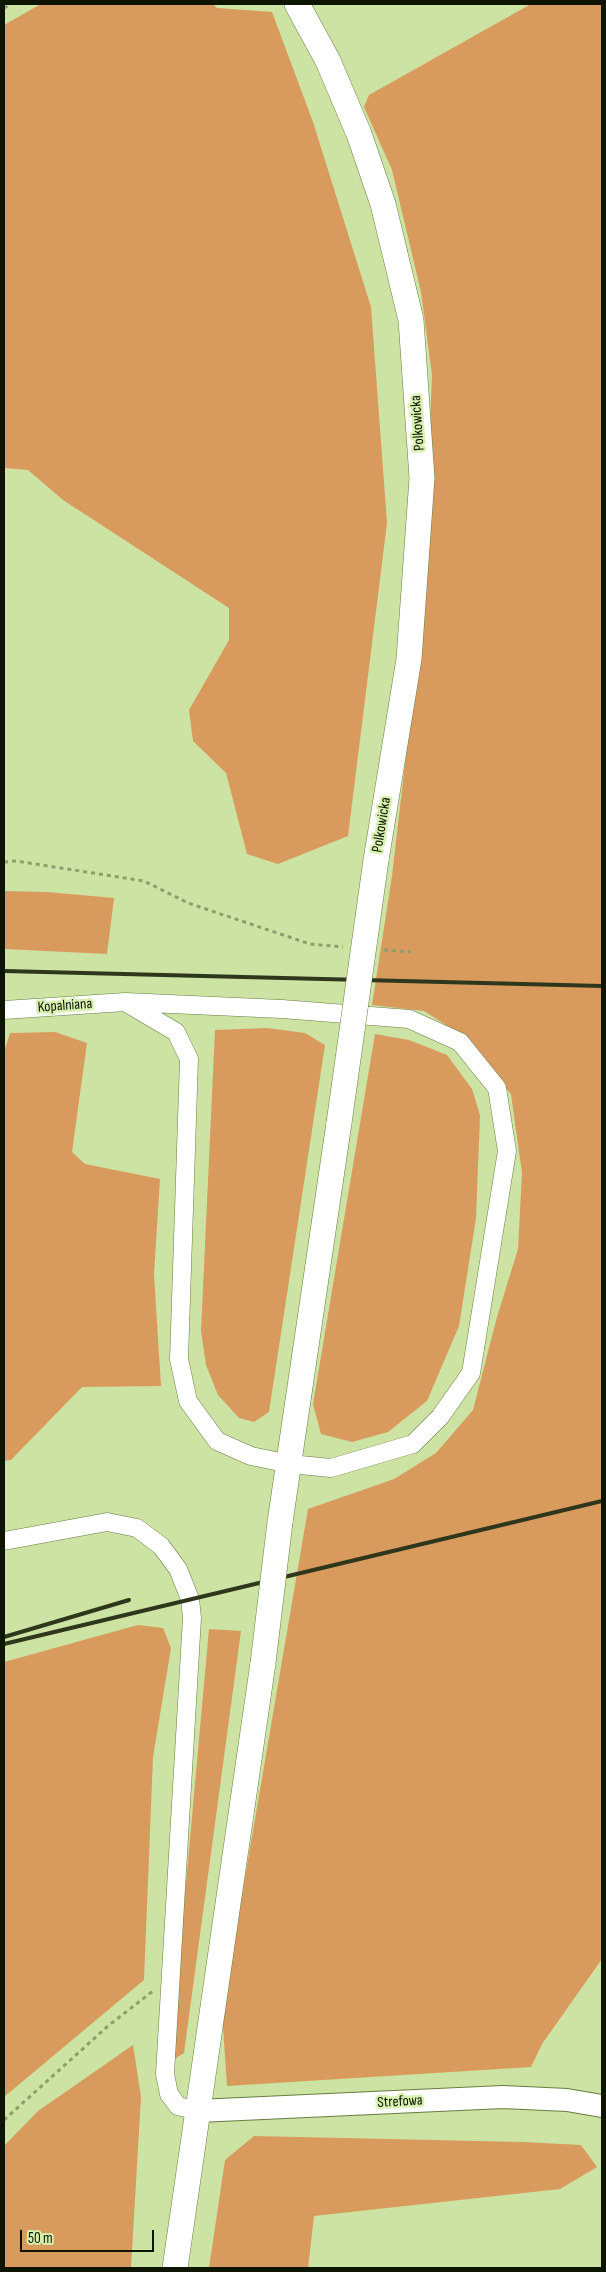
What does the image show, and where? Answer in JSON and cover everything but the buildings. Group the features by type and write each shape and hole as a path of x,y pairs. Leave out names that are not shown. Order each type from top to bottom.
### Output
{"main road":[{"name":"Polkowicka","path":"175,2268 263,1663 280,1522 290,1464 376,860 409,658 422,478 411,320 383,204 359,134 328,61 297,4"}],"street":[{"name":"Kopalniana","path":"4,1010 125,1002 282,1008 409,1020 460,1042 497,1088 507,1151 470,1372 440,1417 413,1444 331,1468 290,1464 251,1456 217,1441 188,1401 179,1359 189,1059 176,1032 125,1002"},
{"path":"4,1541 107,1522 137,1528 161,1546 178,1569 190,1599 192,1618 165,2074 169,2094 178,2106 198,2111"},
{"name":"Strefowa","path":"198,2111 503,2097 567,2100 602,2106"}],"path":[{"path":"4,8 11,4"},
{"path":"4,862 16,861 144,881 188,903 310,944 347,947"},
{"path":"374,949 410,952"},
{"path":"4,2120 108,2026 155,1989 170,1986"}],"shaded area":[{"path":"41,4 213,4 217,8 272,12 313,122 371,307 387,523 348,836 278,864 247,854 226,773 193,741 189,710 229,640 229,608 63,500 28,470 4,468 4,25"},
{"path":"531,4 602,4 602,1959 542,2044 531,2067 227,2086 222,2012 308,1509 394,1479 436,1453 473,1410 497,1317 518,1249 522,1173 511,1094 457,1032 424,1011 372,1005 392,876 410,721 426,530 432,375 421,292 392,170 364,107 369,95"},
{"path":"4,891 47,892 114,898 107,954 4,949"},
{"path":"267,1028 305,1033 325,1045 269,1412 254,1422 239,1418 218,1395 206,1365 201,1331 215,1030"},
{"path":"55,1032 87,1043 72,1152 85,1164 160,1179 154,1274 161,1386 82,1387 11,1460 4,1461 4,1052 10,1033"},
{"path":"375,1034 409,1040 447,1055 472,1089 480,1115 476,1218 459,1326 427,1401 388,1432 352,1442 321,1434 313,1404"},
{"path":"138,1625 163,1628 171,1648 153,1757 144,1980 4,2097 4,1662"},
{"path":"209,1629 241,1631 184,2053 174,2059 178,1971"},
{"path":"133,2045 141,2097 131,2268 4,2268 4,2146 38,2111"},
{"path":"254,2136 581,2145 597,2167 560,2189 314,2216 308,2268 209,2268 225,2160"}],"railway":[{"path":"4,971 602,986"},
{"path":"4,1644 602,1501"},
{"path":"4,1637 129,1600"}]}
